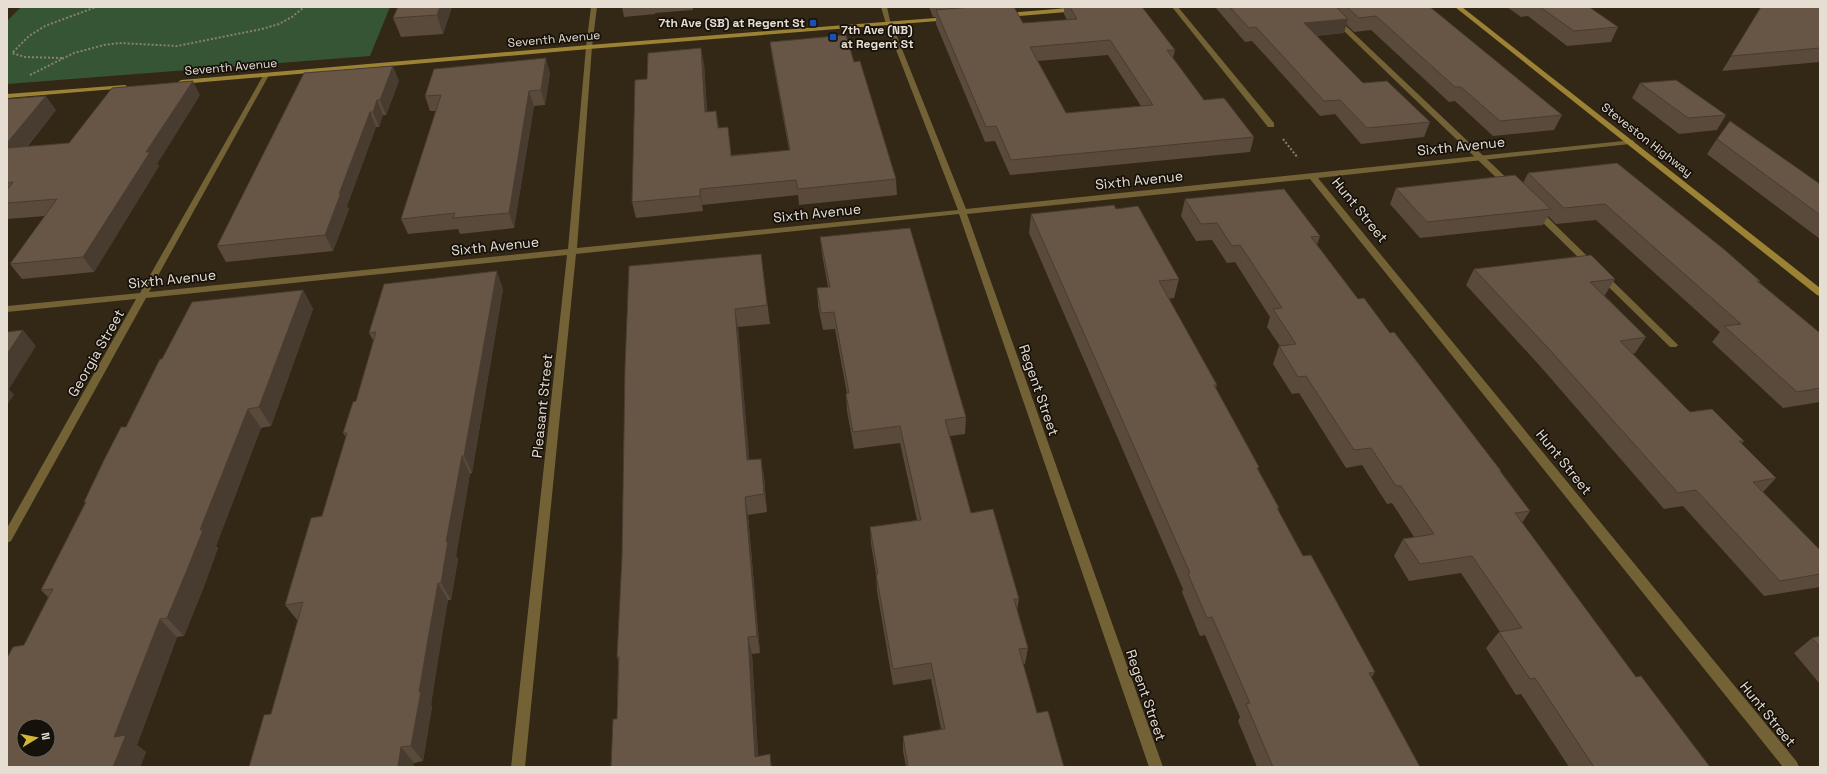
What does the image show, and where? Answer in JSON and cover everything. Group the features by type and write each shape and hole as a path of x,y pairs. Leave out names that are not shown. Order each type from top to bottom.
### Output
{"street":[{"name":"Pleasant Street","path":"518,767 572,252 589,47 594,7"},
{"name":"Regent Street","path":"884,7 889,24 962,210 1156,767"},
{"path":"1000,15 1104,7"},
{"path":"1175,7 1271,125"},
{"path":"1322,7 1514,190"},
{"name":"Steveston Highway","path":"1458,7 1820,293"},
{"name":"Seventh Avenue","path":"172,83 589,47 953,19"},
{"name":"Georgia Street","path":"7,538 145,295 266,75"},
{"path":"7,96 133,86"},
{"name":"Sixth Avenue","path":"7,309 572,252 962,210 1312,176 1630,142"},
{"name":"Hunt Street","path":"1312,176 1792,767"},
{"path":"1531,207 1673,345"}],"path":[{"path":"64,58 24,57 12,52 29,36 46,26 96,7"},
{"path":"30,75 74,53 104,45 119,43 176,46 280,24 304,7"},
{"path":"1271,125 1312,176"}],"green space":[{"path":"21,7 390,7 370,56 7,84 7,21"}],"building":[{"path":"398,7 440,7 437,15 393,18"},
{"path":"972,7 1014,7 1023,23 1077,19 1070,7 1142,7 1175,50 1167,50 1204,100 1224,98 1254,137 1011,160 996,126 986,127 936,10","holes":["1110,40 1153,105 1066,113 1030,47"]},
{"path":"1230,7 1336,7 1348,19 1304,23 1363,83 1387,81 1430,122 1367,128 1340,100 1324,101 1256,27 1249,28"},
{"path":"1347,7 1430,7 1562,115 1500,121 1461,87 1455,87 1376,16 1359,18"},
{"path":"1540,7 1589,7 1618,27 1574,31"},
{"path":"1761,7 1820,7 1820,48 1731,56"},
{"path":"846,35 854,62 860,61 896,179 798,189 796,180 700,189 700,196 632,202 635,80 647,79 648,53 701,48 705,112 716,111 718,128 728,127 731,156 790,150 770,42"},
{"path":"546,58 541,90 529,91 509,213 453,218 455,213 401,219 441,95 425,96 434,69"},
{"path":"393,66 380,100 377,100 373,112 370,112 325,235 217,246 304,73"},
{"path":"1676,80 1726,115 1688,118 1640,83"},
{"path":"193,81 146,152 150,152 83,257 10,264 57,199 7,203 7,190 13,182 7,183 7,148 69,143 112,88"},
{"path":"46,96 7,143 7,99"},
{"path":"1730,121 1820,184 1820,215 1717,139"},
{"path":"1617,163 1726,251 1760,281 1757,281 1820,333 1820,388 1797,392 1724,326 1741,324 1605,204 1564,208 1528,173"},
{"path":"1515,175 1551,209 1427,222 1396,188"},
{"path":"1284,189 1320,236 1311,237 1358,299 1364,298 1390,333 1394,332 1501,471 1530,511 1515,513 1636,677 1641,676 1710,767 1594,767 1535,678 1530,679 1499,632 1522,628 1472,556 1420,564 1403,539 1434,534 1401,486 1396,486 1371,448 1354,450 1306,376 1298,377 1279,346 1296,344 1273,309 1282,308 1240,245 1232,246 1217,223 1201,224 1185,199"},
{"path":"1114,205 1116,209 1138,206 1179,279 1159,281 1217,385 1214,385 1259,467 1257,468 1303,556 1311,555 1375,672 1369,673 1420,767 1273,767 1246,704 1250,703 1212,617 1207,618 1188,574 1190,573 1031,214"},
{"path":"910,228 966,417 945,420 971,513 993,509 1019,599 1014,599 1028,648 1019,649 1037,713 1048,711 1064,767 908,767 903,736 945,729 931,663 893,669 876,574 878,574 870,527 921,520 900,426 853,432 846,394 849,393 834,312 821,313 817,288 830,287 820,237"},
{"path":"761,254 767,305 735,309 747,460 761,459 764,494 745,497 757,636 748,637 755,757 770,754 771,767 611,767 613,719 617,719 619,657 617,657 622,557 625,367 629,266"},
{"path":"1591,255 1615,279 1590,282 1646,337 1620,341 1690,412 1712,409 1744,441 1739,441 1776,478 1753,482 1820,550 1820,574 1780,581 1696,490 1678,493 1550,350 1474,269"},
{"path":"497,271 464,456 462,456 446,542 448,541 441,583 438,583 411,746 401,747 398,767 249,767 264,715 271,714 303,602 285,605 311,518 322,516 347,433 343,433 353,402 356,401 376,332 369,333 384,284"},
{"path":"303,290 259,407 248,409 200,530 203,530 167,618 160,619 114,737 126,735 113,767 7,767 7,658 13,647 24,645 53,589 41,590 86,502 84,502 121,427 126,427 160,359 162,359 192,302"},
{"path":"23,330 7,354 7,332"},
{"path":"1820,636 1820,647 1812,638"}],"place":[{"name":"7th Ave (SB) at Regent St","path":"813,23"},
{"name":"7th Ave (NB) at Regent St","path":"833,37"}]}
